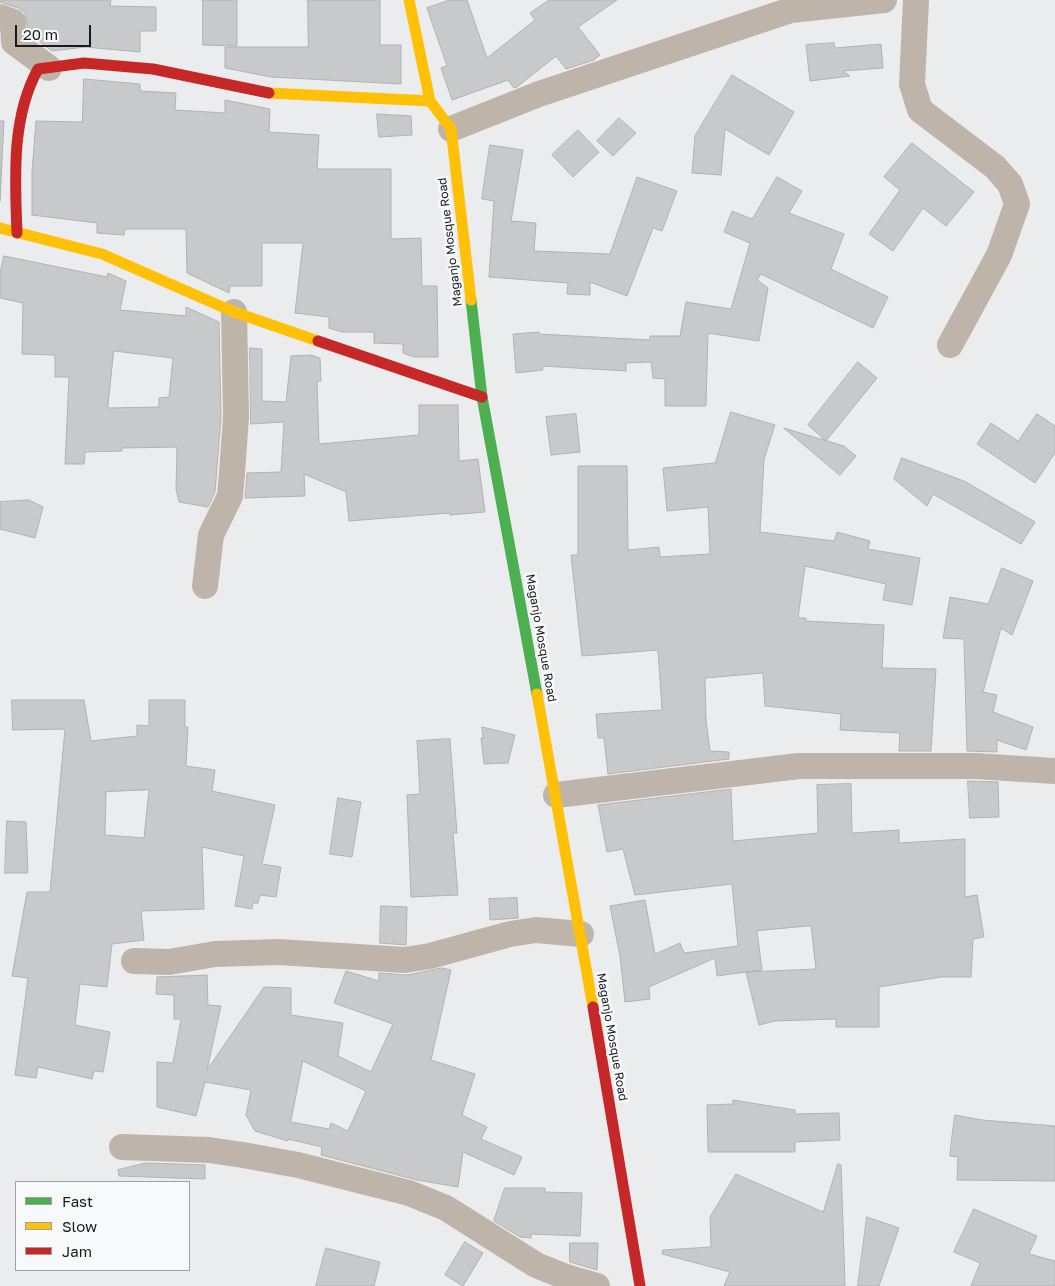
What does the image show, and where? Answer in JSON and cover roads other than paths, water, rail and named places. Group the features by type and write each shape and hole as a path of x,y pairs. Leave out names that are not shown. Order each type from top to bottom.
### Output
{"street":[{"path":"409,0 430,101 451,129 539,94 664,54 778,6 884,0"},
{"path":"916,0 912,84 920,110 995,167 1010,184 1017,204 998,255 950,345"},
{"path":"0,17 13,22 14,42 50,68"},
{"path":"17,233 15,184 25,98 30,80 38,69 84,63 153,69 269,93 430,101"},
{"name":"Maganjo Mosque Road","path":"451,129 482,397 581,934 640,1286"},
{"path":"0,228 102,254 154,275 234,312 419,377 482,397"},
{"path":"205,586 211,535 230,496 236,416 234,312"},
{"path":"556,795 799,766 975,766 1055,771"},
{"path":"134,961 169,962 215,954 278,952 404,960 430,956 510,934 536,930 581,934"},
{"path":"122,1147 209,1150 243,1155 298,1165 409,1193 446,1208 536,1265 598,1286"}]}
